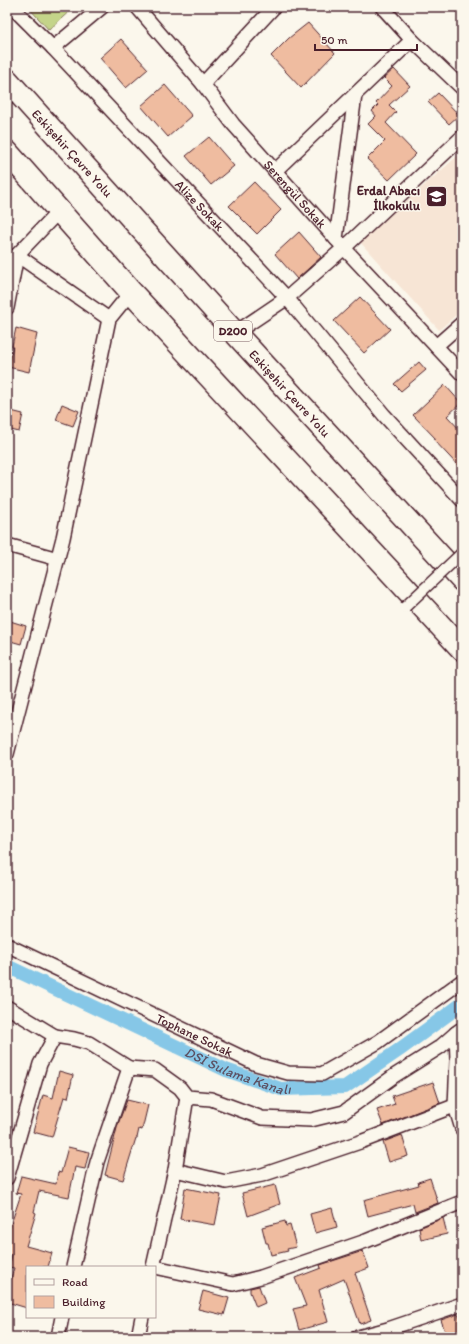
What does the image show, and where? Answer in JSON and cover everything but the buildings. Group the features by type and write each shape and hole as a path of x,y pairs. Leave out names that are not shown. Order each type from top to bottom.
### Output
{"highway":[{"name":"Eskişehir Çevre Yolu","path":"7,80 235,333 462,580"},
{"path":"7,152 131,292 462,649"}],"street":[{"name":"Alize Sokak","path":"12,7 53,48 287,298 384,415 462,500"},
{"path":"53,48 102,7"},
{"name":"Serengül Sokak","path":"137,7 203,84 233,124 340,244 462,374"},
{"path":"203,84 274,7"},
{"path":"382,7 412,40 462,88"},
{"path":"275,171 412,40"},
{"path":"340,244 355,95"},
{"path":"235,333 287,298 340,244 462,137"},
{"path":"7,308 17,255 59,211"},
{"path":"17,255 109,319"},
{"path":"7,754 63,538 109,319 131,292"},
{"path":"436,346 462,323"},
{"path":"7,545 58,559"},
{"path":"405,607 462,553"},
{"name":"Tophane Sokak","path":"7,945 256,1064 288,1073 322,1074 378,1042 462,981"},
{"path":"7,1007 55,1036 89,1043 129,1068 155,1070 180,1088 187,1097 175,1170 154,1266"},
{"path":"187,1097 211,1099 262,1118 311,1120 344,1112 394,1076 440,1046 459,1031"},
{"path":"459,1031 457,1060 459,1105 462,1129"},
{"path":"7,1178 40,1064 55,1036"},
{"path":"73,1266 97,1162 129,1068"},
{"path":"175,1170 226,1182 262,1175 363,1141 459,1105"},
{"path":"156,1267 232,1284 261,1277 366,1241 462,1202"},
{"path":"358,1337 388,1329 462,1304"},
{"path":"58,1337 62,1318"},
{"path":"138,1337 142,1318"}],"shaded area":[{"name":"Erdal Abacı İlkokulu","path":"462,152 462,310 439,330 360,242"}],"green space":[{"path":"28,7 74,7 49,30"}],"waterway":[{"name":"DSİ Sulama Kanalı","path":"7,966 226,1070 281,1089 345,1087 462,1004"}],"place":[{"name":"Erdal Abacı İlkokulu","path":"436,197"}]}
